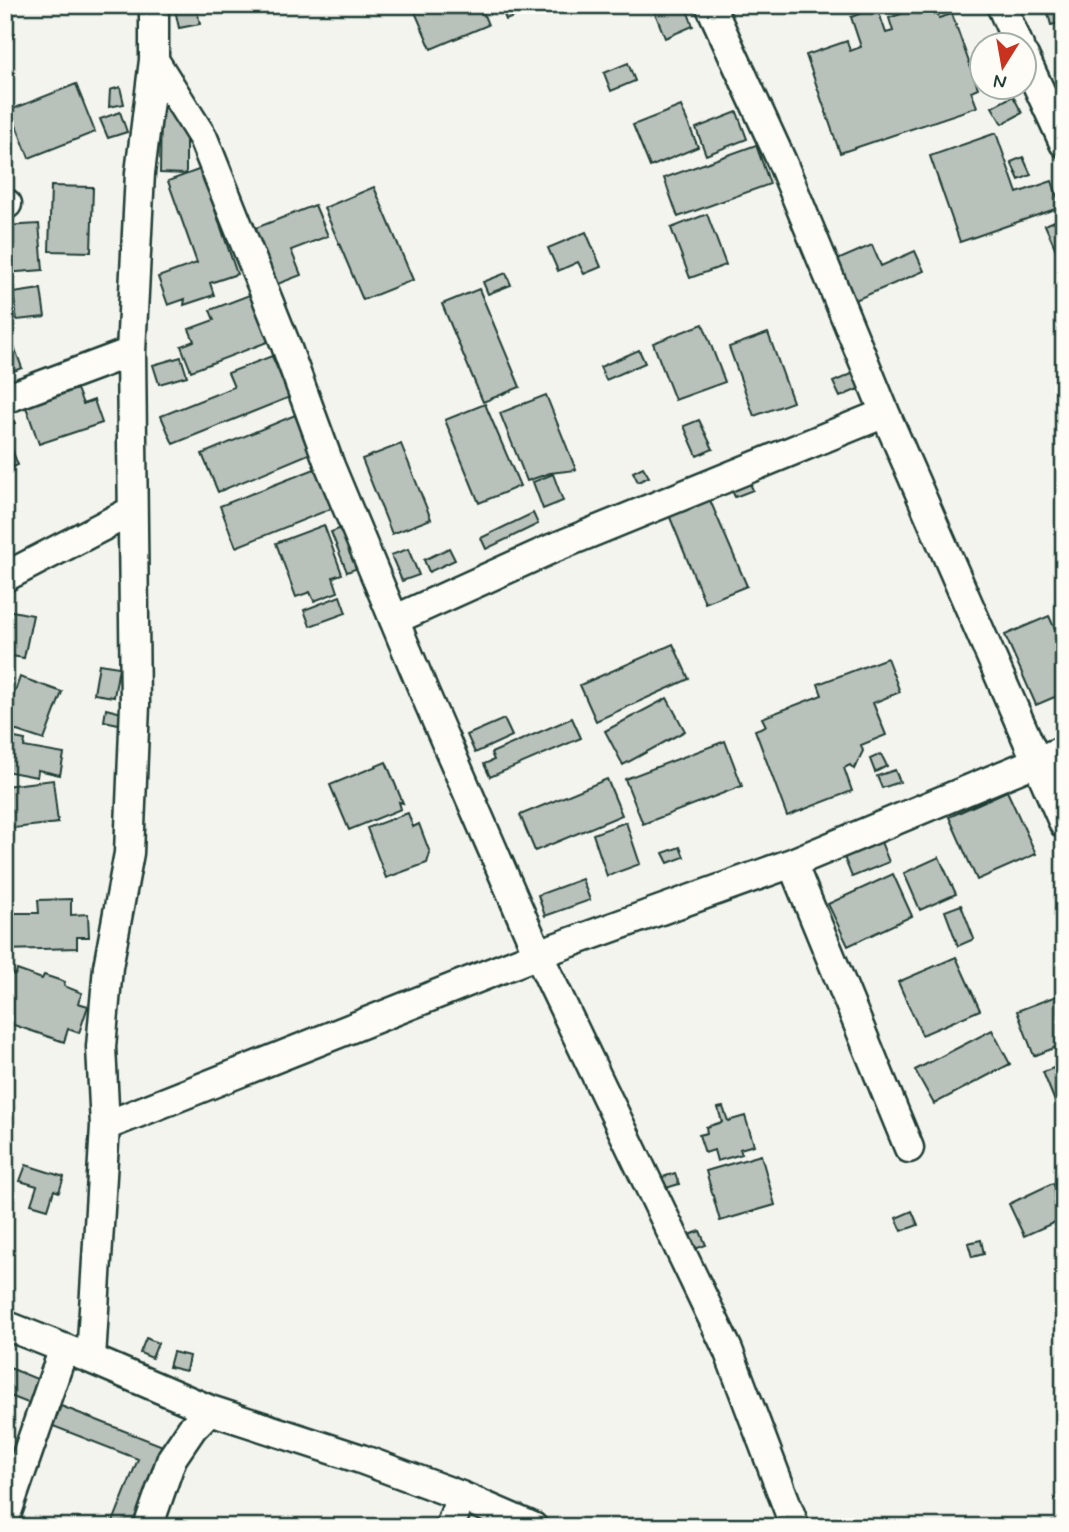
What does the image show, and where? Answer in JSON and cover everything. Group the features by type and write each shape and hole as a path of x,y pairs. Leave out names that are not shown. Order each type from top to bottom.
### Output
{"street":[{"path":"91,1359 105,1126 101,1047 108,967 129,853 135,705 131,352 140,173 154,60 154,5"},
{"path":"710,5 782,162 885,413 1064,824"},
{"path":"1001,5 1012,32"},
{"path":"154,60 203,138 285,343 330,466 394,620 538,954 728,1350 795,1527"},
{"path":"1038,86 1064,143"},
{"path":"5,399 131,352"},
{"path":"394,620 564,544 885,413"},
{"path":"5,577 132,511"},
{"path":"105,1126 538,954 792,863 1064,750"},
{"path":"792,863 909,1148"},
{"path":"5,1325 210,1410 361,1459 461,1496 533,1527"},
{"path":"5,1518 64,1348"},
{"path":"148,1527 172,1458 193,1427 210,1410"},
{"path":"450,1527 461,1496"}],"building":[{"path":"174,5 196,5 200,24 179,28"},
{"path":"412,5 480,5 488,25 431,49"},
{"path":"500,5 538,5 538,7 506,20"},
{"path":"660,5 685,5 693,26 665,38 653,8"},
{"path":"927,5 935,5 939,18 952,14 968,60 968,102 975,102 977,107 840,153 806,55 847,41 850,51 861,47 851,17 877,7 886,33 893,31 889,18"},
{"path":"1064,5 1064,22 1051,25 1046,6"},
{"path":"628,63 635,81 611,91 604,73"},
{"path":"76,84 95,132 29,158 10,110"},
{"path":"120,87 124,104 109,107 110,90"},
{"path":"161,102 174,102 186,127 186,174 160,173"},
{"path":"1002,102 1016,102 1022,113 1002,124 992,107"},
{"path":"681,106 698,147 650,167 633,125"},
{"path":"120,112 127,132 108,138 100,119"},
{"path":"737,112 747,139 706,155 696,128"},
{"path":"996,133 1017,193 1052,181 1061,207 960,242 930,156"},
{"path":"756,145 770,184 678,217 664,178"},
{"path":"1023,157 1031,175 1019,180 1011,162"},
{"path":"201,169 237,274 210,283 214,295 184,305 185,299 168,305 158,277 197,263 168,181"},
{"path":"51,186 93,187 91,252 49,251"},
{"path":"374,187 413,280 363,300 324,208"},
{"path":"315,205 328,236 291,250 301,275 275,285 253,229"},
{"path":"707,214 726,265 690,278 671,228"},
{"path":"1064,217 1064,268 1045,225"},
{"path":"39,224 43,270 5,273 5,226"},
{"path":"586,232 601,267 584,274 578,262 558,271 548,248"},
{"path":"872,245 881,266 915,251 924,271 853,301 835,261"},
{"path":"506,273 511,285 488,294 483,282"},
{"path":"41,289 45,317 17,320 13,293"},
{"path":"479,289 520,387 483,402 442,304"},
{"path":"252,294 270,341 191,371 181,346 194,341 189,329 214,320 210,310"},
{"path":"703,324 725,382 675,400 653,343"},
{"path":"768,333 793,402 754,416 729,347"},
{"path":"11,338 22,368 5,374 5,340"},
{"path":"639,350 645,363 606,380 600,367"},
{"path":"272,356 290,397 173,444 161,416 234,387 228,373"},
{"path":"181,357 187,376 159,384 153,365"},
{"path":"854,373 865,386 840,397 833,382"},
{"path":"77,389 83,404 94,400 102,423 39,444 26,407"},
{"path":"546,395 576,470 550,473 527,481 500,413"},
{"path":"485,404 520,486 479,503 445,420"},
{"path":"9,406 15,423 5,426 5,408"},
{"path":"295,415 311,453 218,492 202,454"},
{"path":"699,420 713,449 697,456 684,426"},
{"path":"5,432 18,465 5,470"},
{"path":"401,444 431,519 392,534 362,459"},
{"path":"643,467 649,477 638,482 633,472"},
{"path":"317,468 333,508 236,547 220,506"},
{"path":"553,474 563,501 543,509 533,482"},
{"path":"747,477 753,490 735,497 729,484"},
{"path":"5,480 9,541 5,541"},
{"path":"709,498 747,586 705,603 669,515"},
{"path":"533,513 538,524 486,549 481,538"},
{"path":"352,524 366,565 347,572 331,532"},
{"path":"324,525 342,574 333,577 338,592 314,601 310,592 296,597 276,543"},
{"path":"449,548 455,560 429,572 424,560"},
{"path":"408,549 419,575 402,581 391,555"},
{"path":"1064,594 1064,612 1057,596"},
{"path":"340,596 346,613 310,626 304,610"},
{"path":"7,610 33,615 24,658 5,655"},
{"path":"1049,616 1064,649 1064,693 1036,705 1005,635"},
{"path":"673,644 689,679 596,721 580,685"},
{"path":"887,658 900,692 873,703 886,735 861,745 863,751 854,769 850,765 844,768 852,791 787,816 755,730 766,726 762,718 822,695 818,684"},
{"path":"99,664 119,667 114,697 94,694"},
{"path":"5,677 12,679 7,699 5,699"},
{"path":"20,677 62,692 44,740 5,727"},
{"path":"667,698 685,731 623,765 605,731"},
{"path":"106,709 130,715 128,726 104,721"},
{"path":"572,718 581,738 490,777 484,764 494,760 491,753"},
{"path":"504,719 512,736 475,753 467,735"},
{"path":"5,736 25,740 24,747 64,754 60,775 38,770 37,777 5,771"},
{"path":"725,741 742,786 643,824 625,779"},
{"path":"881,754 887,766 875,772 870,759"},
{"path":"386,762 403,803 399,802 401,809 349,830 330,785"},
{"path":"895,770 900,782 882,788 877,776"},
{"path":"607,779 622,815 535,851 520,815"},
{"path":"53,780 58,823 5,829 5,786"},
{"path":"1007,791 1036,854 977,880 949,817"},
{"path":"408,813 413,827 419,824 430,853 427,863 386,878 367,828"},
{"path":"626,822 640,864 607,876 593,834"},
{"path":"879,837 889,862 852,877 842,852"},
{"path":"680,847 684,857 668,863 663,853"},
{"path":"939,857 956,894 920,910 904,873"},
{"path":"893,874 912,916 848,946 828,904"},
{"path":"582,879 590,900 545,916 538,895"},
{"path":"71,899 71,915 88,914 89,937 77,937 77,948 5,950 5,913 39,913 38,900"},
{"path":"961,905 974,939 958,946 945,911"},
{"path":"956,957 980,1010 922,1035 898,982"},
{"path":"17,970 42,979 44,975 65,982 64,986 82,993 78,1003 88,1006 79,1033 68,1029 64,1042 5,1022 5,972 15,975"},
{"path":"1064,993 1064,1044 1034,1056 1017,1011"},
{"path":"992,1030 1010,1064 934,1104 915,1070"},
{"path":"1064,1064 1064,1113 1060,1114 1043,1072"},
{"path":"723,1107 728,1121 745,1116 754,1145 740,1149 742,1154 717,1161 714,1150 705,1153 699,1135 707,1133 706,1127 722,1122 718,1108"},
{"path":"761,1155 775,1205 720,1221 706,1171"},
{"path":"5,1157 8,1157 6,1199 5,1199"},
{"path":"26,1165 64,1177 59,1192 54,1190 48,1209 31,1204 37,1186 20,1181"},
{"path":"675,1173 679,1184 663,1189 660,1178"},
{"path":"1053,1183 1064,1205 1064,1218 1024,1236 1009,1204"},
{"path":"912,1211 918,1225 902,1231 896,1218"},
{"path":"700,1231 706,1245 695,1249 689,1235"},
{"path":"981,1240 984,1254 972,1257 968,1243"},
{"path":"146,1338 158,1343 152,1358 140,1353"},
{"path":"173,1352 189,1356 186,1371 169,1367"},
{"path":"5,1366 42,1381 33,1405 5,1394"},
{"path":"61,1406 168,1448 137,1527 111,1527 138,1459 53,1426"}]}
